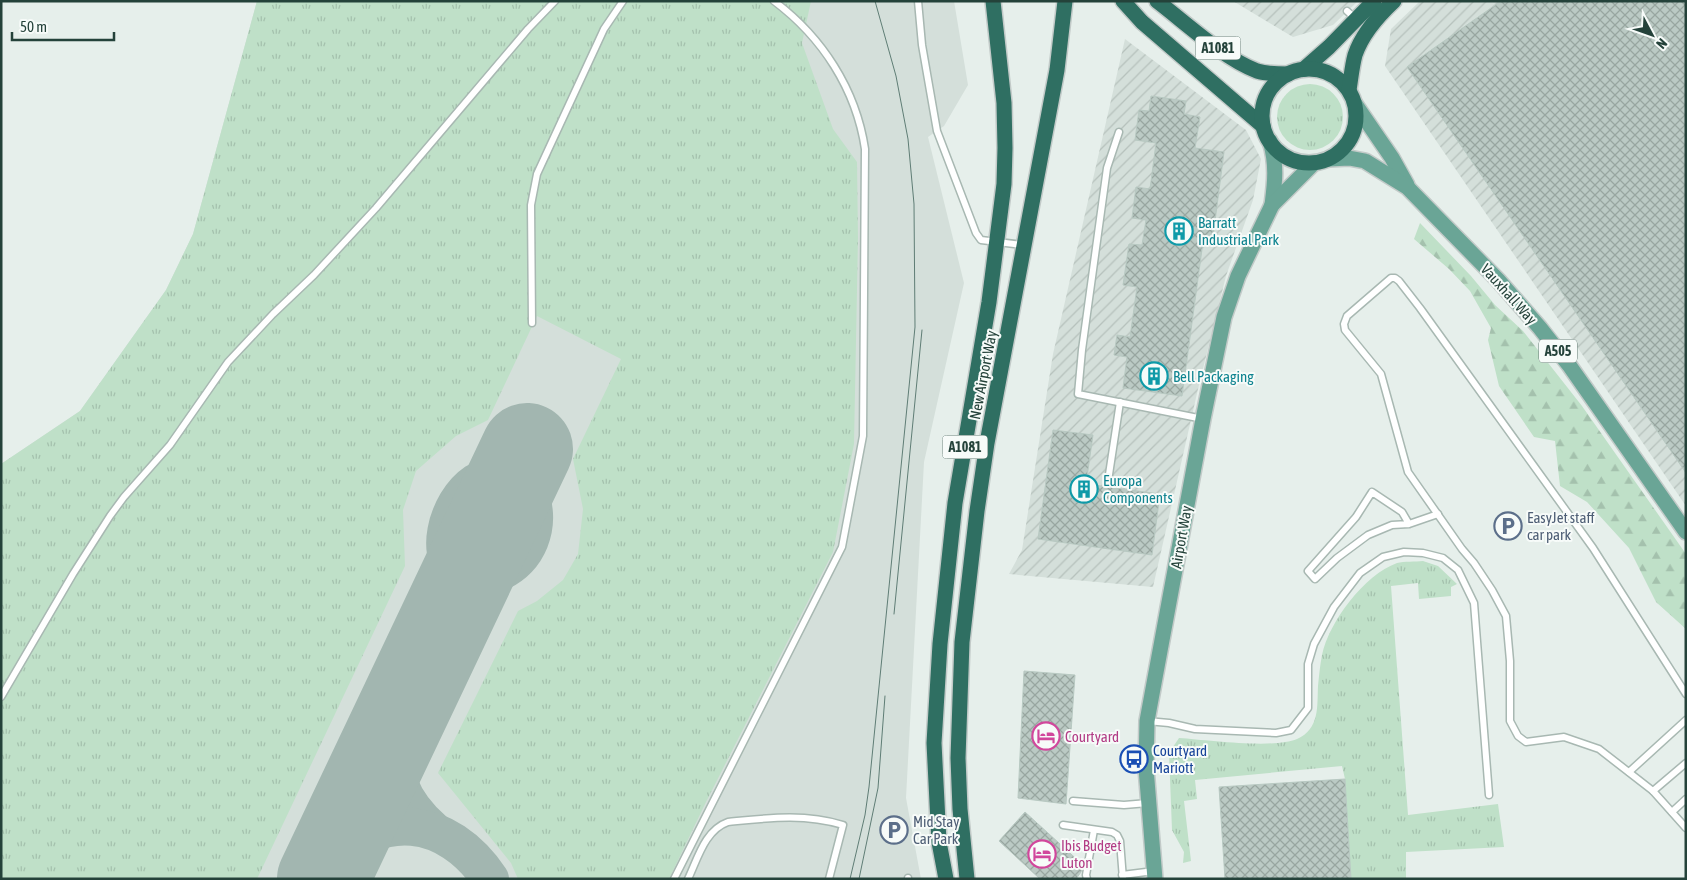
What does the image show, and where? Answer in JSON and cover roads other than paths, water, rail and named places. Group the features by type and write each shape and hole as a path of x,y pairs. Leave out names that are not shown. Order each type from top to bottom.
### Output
{"highway":[{"name":"New Airport Way","path":"946,879 940,842 934,743 940,644 955,503 990,302 1004,184 1004,103 993,1"},
{"name":"A1081","path":"1123,1 1142,22 1263,126"},
{"name":"A1081","path":"1157,1 1237,61 1257,71 1270,74 1288,74"},
{"path":"1304,69 1352,15 1374,1"},
{"path":"1349,90 1355,54 1369,30 1394,1"},
{"name":"New Airport Way","path":"967,879 960,810 958,758 962,642 987,443 1057,70 1065,3"},
{"path":"1304,69 1317,69 1329,73 1340,80 1349,90 1355,104 1357,117 1352,136 1340,152 1329,159 1314,163 1301,162 1289,158 1278,151 1270,141 1263,126 1263,111 1267,96 1275,83 1288,74 1304,69"}],"main road":[{"name":"Vauxhall Way","path":"1355,104 1392,158 1407,187"},
{"name":"Airport Way","path":"1270,141 1275,156 1272,205"},
{"name":"Vauxhall Way","path":"1329,159 1349,158 1365,161 1407,187 1498,280 1569,365 1686,532"},
{"name":"Airport Way","path":"1155,875 1146,768 1147,721 1203,419 1224,317 1238,276 1272,205 1314,163"}],"lane":[{"path":"1,697 73,574 110,516 124,497 170,445 228,362 314,275 369,215 528,29 555,1"},
{"path":"532,323 532,205 537,174 604,30 623,1"},
{"path":"674,879 842,547 863,436 864,137 848,89 834,66 803,26 774,1"},
{"path":"918,1 922,44 937,131 976,233 981,240 1025,245"},
{"path":"1120,132 1107,168 1082,350 1078,394 1203,419"},
{"path":"1686,694 1593,548 1420,308 1395,278 1391,278 1347,316 1344,324 1346,330 1381,374 1408,472 1492,590 1506,616 1510,661 1510,721 1518,736 1526,742 1564,737 1600,749 1653,791 1686,828"},
{"path":"1108,481 1120,402"},
{"path":"1409,524 1402,512 1372,492 1356,517 1308,571 1315,579 1337,558 1368,535 1392,526 1409,524 1438,514"},
{"path":"1147,721 1169,723 1195,730 1276,733 1291,730 1308,708 1308,664 1314,644 1334,607 1360,573 1383,557 1404,552 1423,553 1443,558 1458,570 1474,603 1489,795"},
{"path":"1629,772 1686,720"},
{"path":"1653,791 1686,763"},
{"path":"1672,812 1686,799"},
{"path":"1072,801 1124,805 1148,803"},
{"path":"688,879 710,834 721,824 779,817 811,818 843,825 830,879"},
{"path":"1063,825 1112,832 1117,835 1120,841 1122,877 1155,875"},
{"path":"1087,879 1086,875 1094,830"}],"tram line":[{"path":"850,879 865,815 869,787 915,327 914,204 908,139 896,76 875,1"},
{"path":"894,614 922,330"},
{"path":"859,879 878,788 885,696"}],"place":[{"name":"Barratt Industrial Park","path":"1179,231"},
{"name":"Bell Packaging","path":"1154,376"},
{"name":"Europa Components","path":"1084,489"},
{"name":"EasyJet staff car park","path":"1508,526"},
{"name":"Courtyard","path":"1046,736"},
{"name":"Courtyard Mariott","path":"1134,759"},
{"name":"Mid Stay Car Park","path":"894,830"},
{"name":"Ibis Budget Luton","path":"1042,854"}]}
